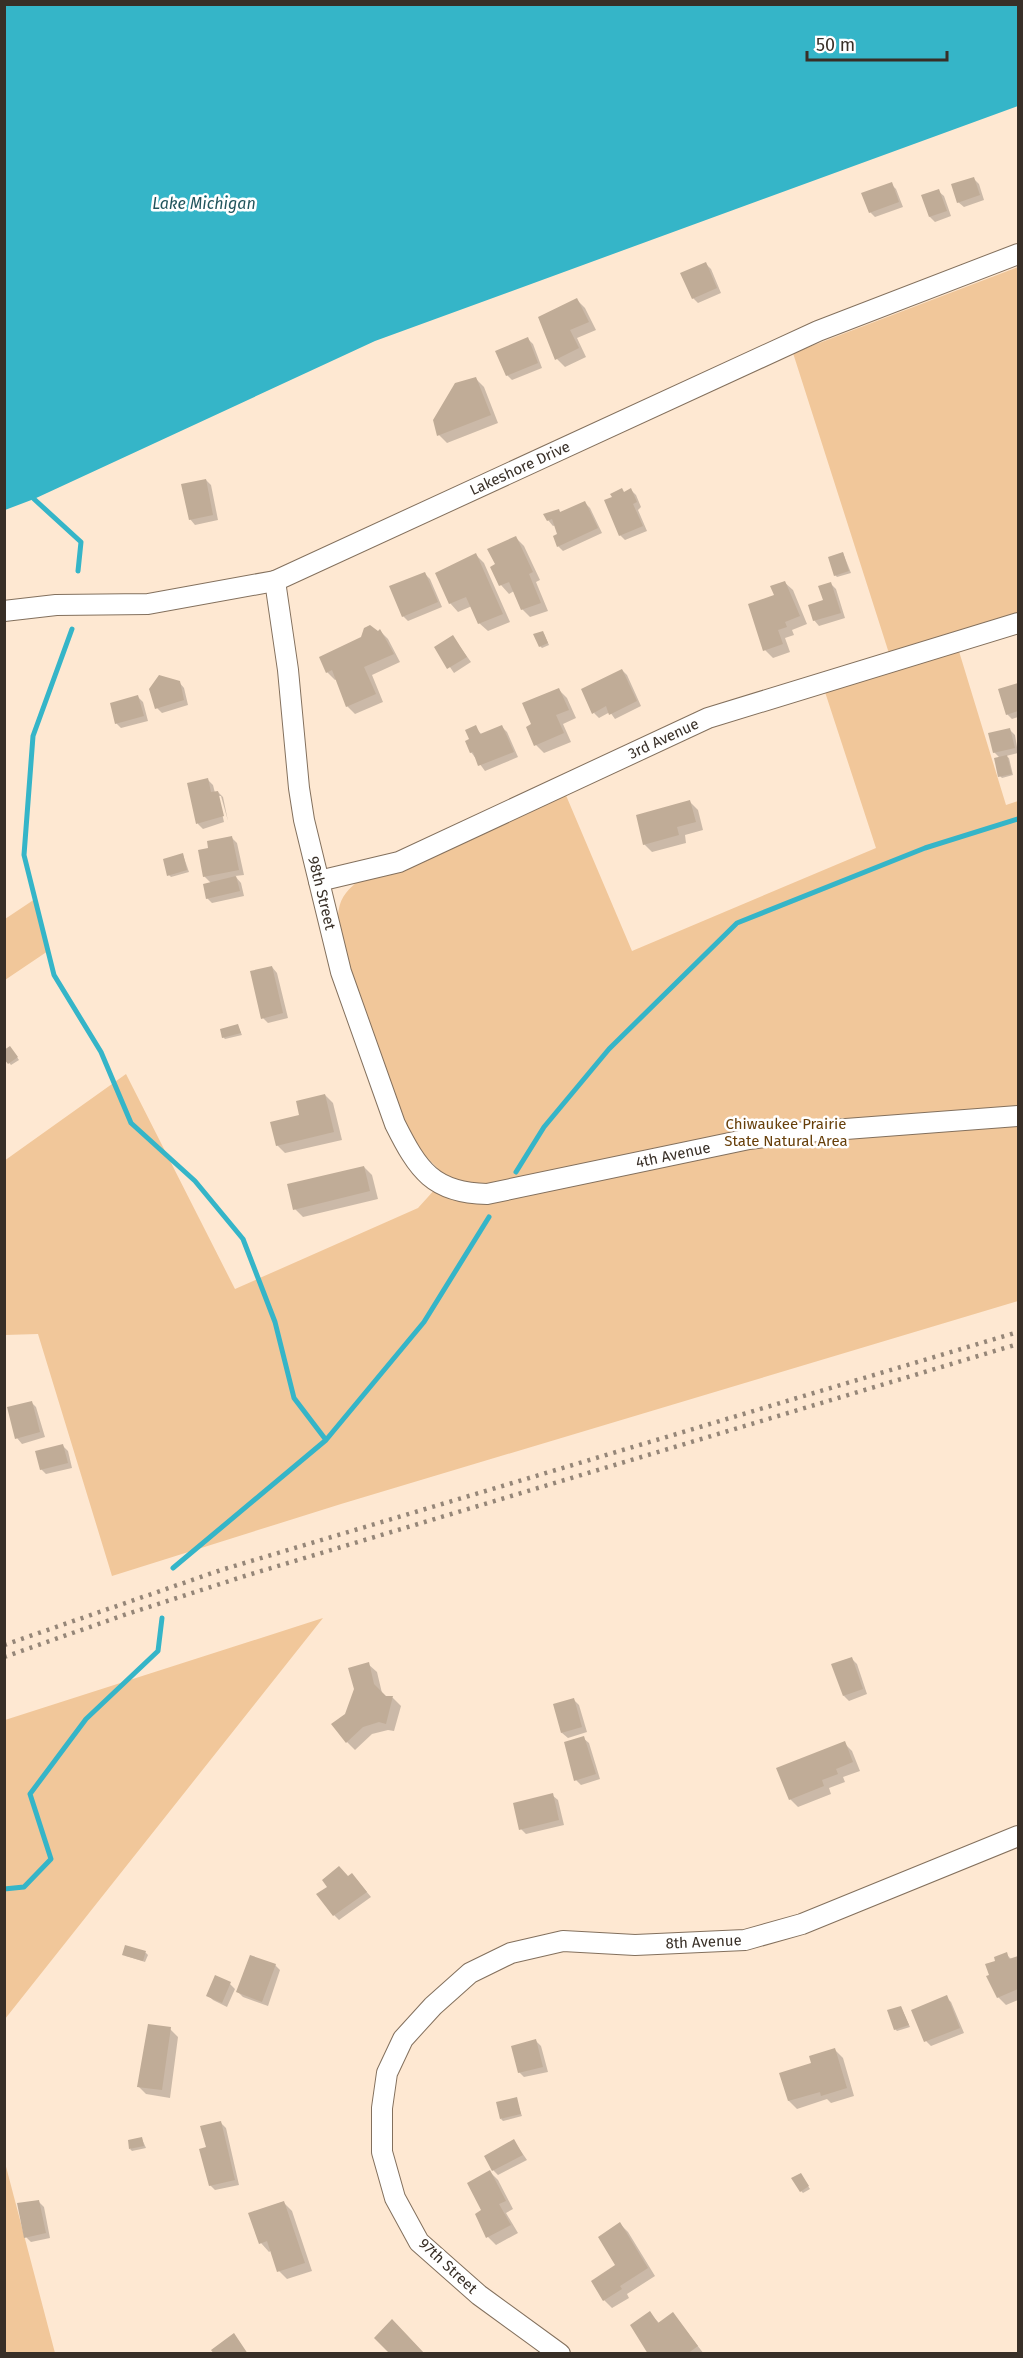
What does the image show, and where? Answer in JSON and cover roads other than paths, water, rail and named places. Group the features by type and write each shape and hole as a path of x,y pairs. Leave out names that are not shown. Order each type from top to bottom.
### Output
{"street":[{"name":"Lakeshore Drive","path":"4,611 56,605 148,604 275,581 818,331 1018,254"},
{"name":"98th Street","path":"275,581 288,670 299,788 340,972 378,1082 406,1148 438,1184"},
{"name":"3rd Avenue","path":"319,881 399,862 708,718 1018,623"},
{"name":"4th Avenue","path":"438,1184 472,1193 487,1194 748,1139 807,1132 1018,1116"},
{"name":"8th Avenue","path":"403,2039 432,2006 470,1973 511,1953 563,1941 635,1945 745,1940 802,1924 1018,1836"},
{"name":"97th Street","path":"403,2039 387,2073 382,2108 382,2152 395,2199 419,2242 479,2295 560,2354"}],"water":[{"name":"Lake Michigan","path":"5,4 1018,5 1018,106 375,341 34,499 5,510"}],"waterway":[{"path":"34,499 81,542 78,571"},
{"path":"72,629 33,736 24,855 54,975 101,1052 131,1123 195,1181 243,1239 275,1322 294,1398 326,1440"},
{"path":"516,1172 544,1127 609,1049 737,923 925,848 1018,819"},
{"path":"173,1568 326,1440 424,1322 489,1217"},
{"path":"4,1889 24,1887 51,1859 30,1794 86,1719 158,1651 162,1618"}],"railway":[{"path":"4,1645 221,1570 1018,1332"},
{"path":"4,1657 248,1575 1018,1344"}],"park label":[{"name":"Chiwaukee Prairie State Natural Area","path":"786,1132"}]}
